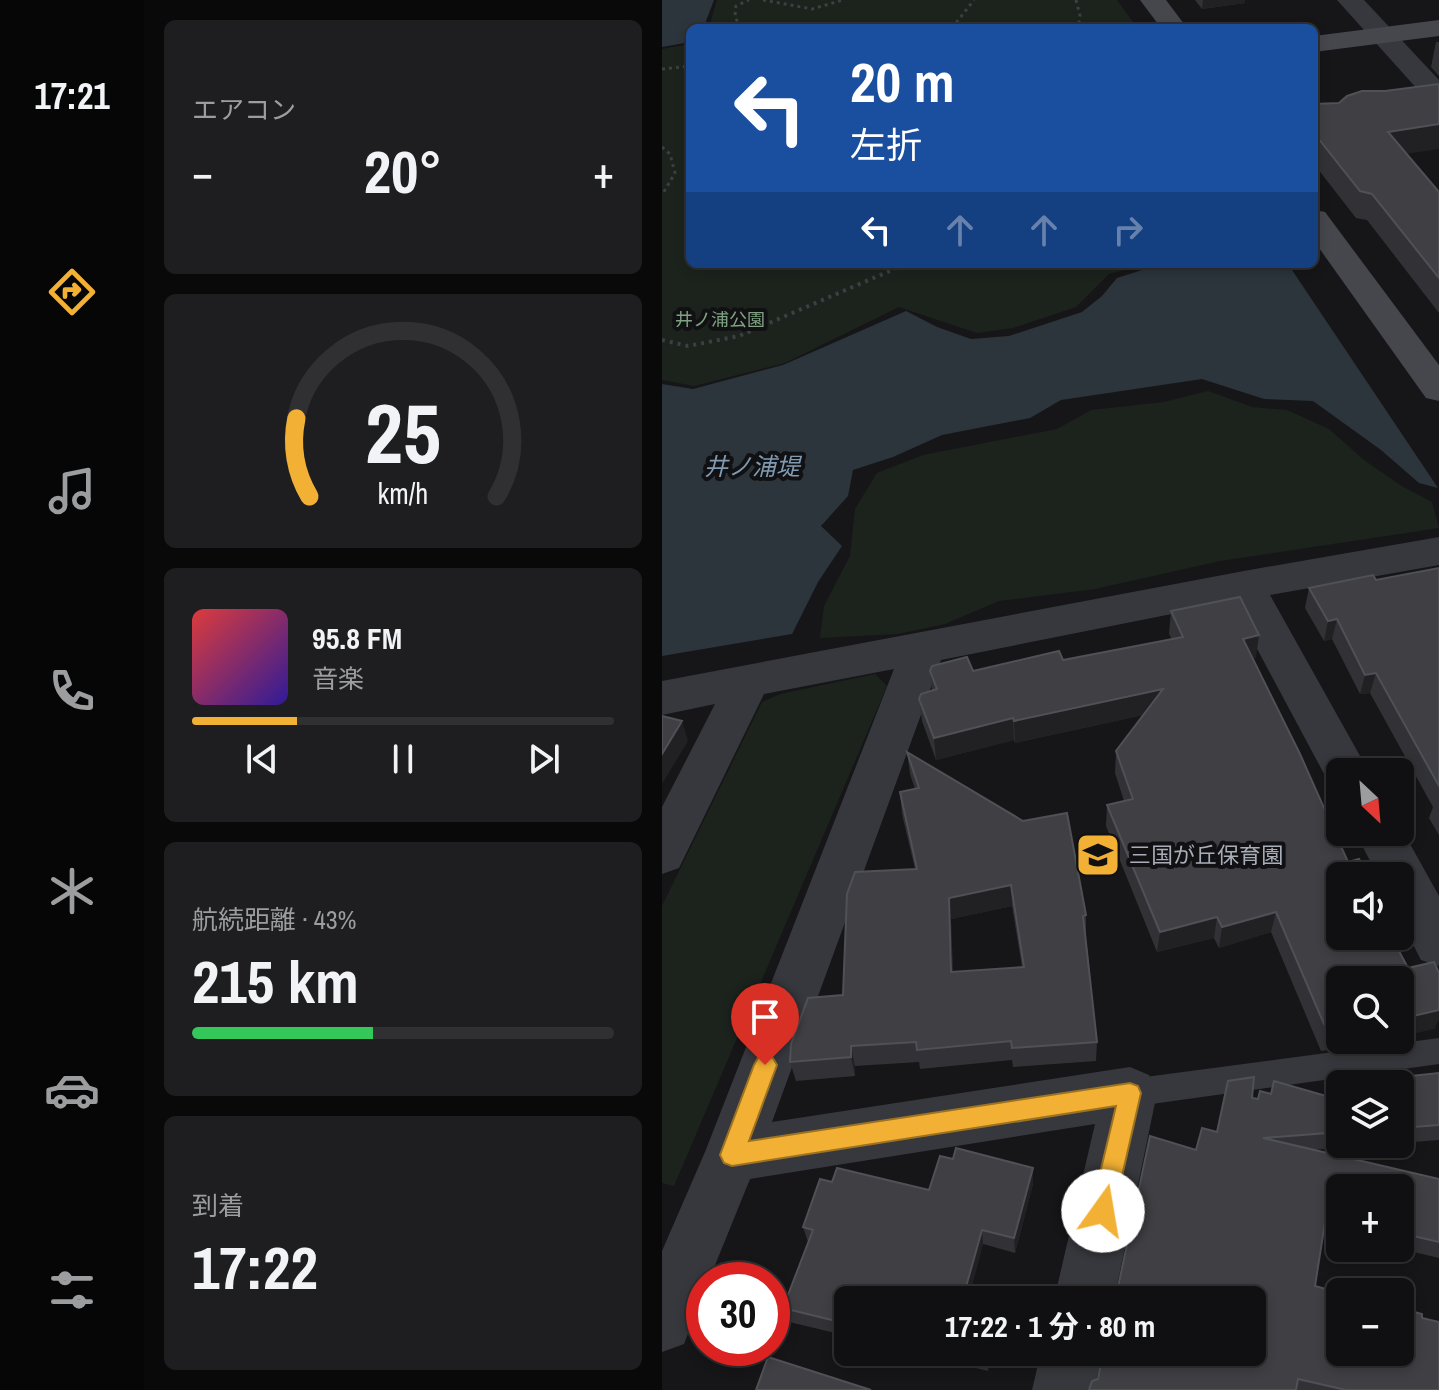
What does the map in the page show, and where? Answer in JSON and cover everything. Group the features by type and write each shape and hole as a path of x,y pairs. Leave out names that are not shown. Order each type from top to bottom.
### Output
{"street":[{"path":"1153,0 1171,24"},
{"path":"1350,0 1439,96"},
{"path":"1318,43 1439,28"},
{"path":"1318,224 1438,388"},
{"path":"662,698 1244,585 1439,551"},
{"path":"1244,585 1338,758"},
{"path":"662,1322 732,1155 923,649"},
{"path":"662,854 748,683"},
{"path":"1386,846 1439,944"},
{"path":"732,1155 1130,1093 1087,1286"},
{"path":"1063,1390 1069,1366"}],"lane":[{"path":"1130,1093 1439,1051"}],"path":[{"path":"738,24 735,8 738,3 749,0"},
{"path":"763,0 812,9 843,0"},
{"path":"955,24 974,0"},
{"path":"1076,0 1079,24"},
{"path":"662,69 686,66"},
{"path":"662,147 670,154 675,173 662,195"},
{"path":"662,340 688,346 739,336 897,268"}],"green space":[{"path":"717,0 1117,0 1134,24 712,24"},
{"name":"井ノ浦公園","path":"686,45 686,268 1132,268 1109,274 1076,307 1013,328 977,333 899,307 785,363 694,386 662,380 662,49"},
{"path":"1208,391 1252,407 1287,410 1329,429 1364,460 1432,502 1439,528 1220,561 1095,589 999,601 945,624 898,634 820,638 824,606 850,556 855,509 877,473 923,455 1057,429 1091,410 1164,402"},
{"path":"875,674 887,686 674,1186 662,1183 662,906 762,702 780,694"}],"water":[{"path":"662,0 714,0 707,24 686,24 686,43 662,47"},
{"name":"井ノ浦堤","path":"1148,268 1291,268 1438,488 1419,483 1381,450 1313,401 1264,399 1202,379 1061,400 1030,418 942,435 893,457 853,470 848,496 821,526 842,546 818,582 792,634 662,656 662,384 693,389 783,365 906,311 937,327 971,339 1009,336 1082,312 1102,296 1117,278"}],"building":[{"path":"1439,84 1439,124 1388,132 1439,192 1439,278 1372,194 1360,191 1318,138 1318,104 1339,103 1347,96 1362,91"},
{"path":"1439,568 1439,786 1376,673 1365,675 1337,619 1328,621 1309,588 1373,575 1376,580"},
{"path":"1240,597 1259,635 1243,639 1326,812 1326,846 1341,846 1348,862 1326,862 1326,950 1398,950 1407,966 1326,966 1326,1029 1276,912 1222,927 1217,917 1160,932 1107,805 1133,799 1116,751 1163,689 1014,721 1013,718 934,738 919,699 921,694 937,689 930,671 932,666 967,657 973,671 1059,651 1063,660 1183,637 1171,611"},
{"path":"662,716 682,721 662,754"},
{"path":"907,752 1023,821 1067,813 1086,915 1083,916 1097,1042 1012,1048 1011,1041 917,1050 916,1042 851,1046 851,1057 790,1062 791,1044 808,998 843,995 847,894 855,872 917,869 900,792 919,788","holes":["1011,885 1024,967 951,972 949,898"]},
{"path":"1434,962 1439,973 1439,1010 1414,1016 1414,967"},
{"path":"1439,1073 1439,1125 1414,1127 1414,1076"},
{"path":"1254,1077 1252,1098 1258,1099 1260,1091 1271,1094 1274,1081 1326,1096 1326,1133 1263,1138 1326,1153 1326,1158 1349,1158 1439,1179 1439,1242 1414,1236 1414,1174 1326,1174 1326,1216 1315,1286 1326,1289 1326,1366 1414,1366 1414,1312 1422,1314 1422,1318 1439,1322 1439,1390 1346,1390 1298,1379 1296,1390 1089,1390 1092,1381 1098,1379 1100,1366 1266,1366 1266,1286 1118,1286 1150,1136 1196,1150 1202,1128 1217,1132 1228,1081"},
{"path":"956,1148 1033,1168 1014,1238 982,1230 966,1286 834,1286 834,1321 790,1310 790,1290 813,1230 803,1227 820,1179 832,1182 837,1168 929,1190 940,1156 953,1159"},
{"path":"790,1364 871,1390 756,1390 765,1366"}],"place":[{"name":"三国が丘保育園","path":"1098,855"}],"route":[{"path":"765,1065 732,1155 1130,1093 1103,1211"}]}
